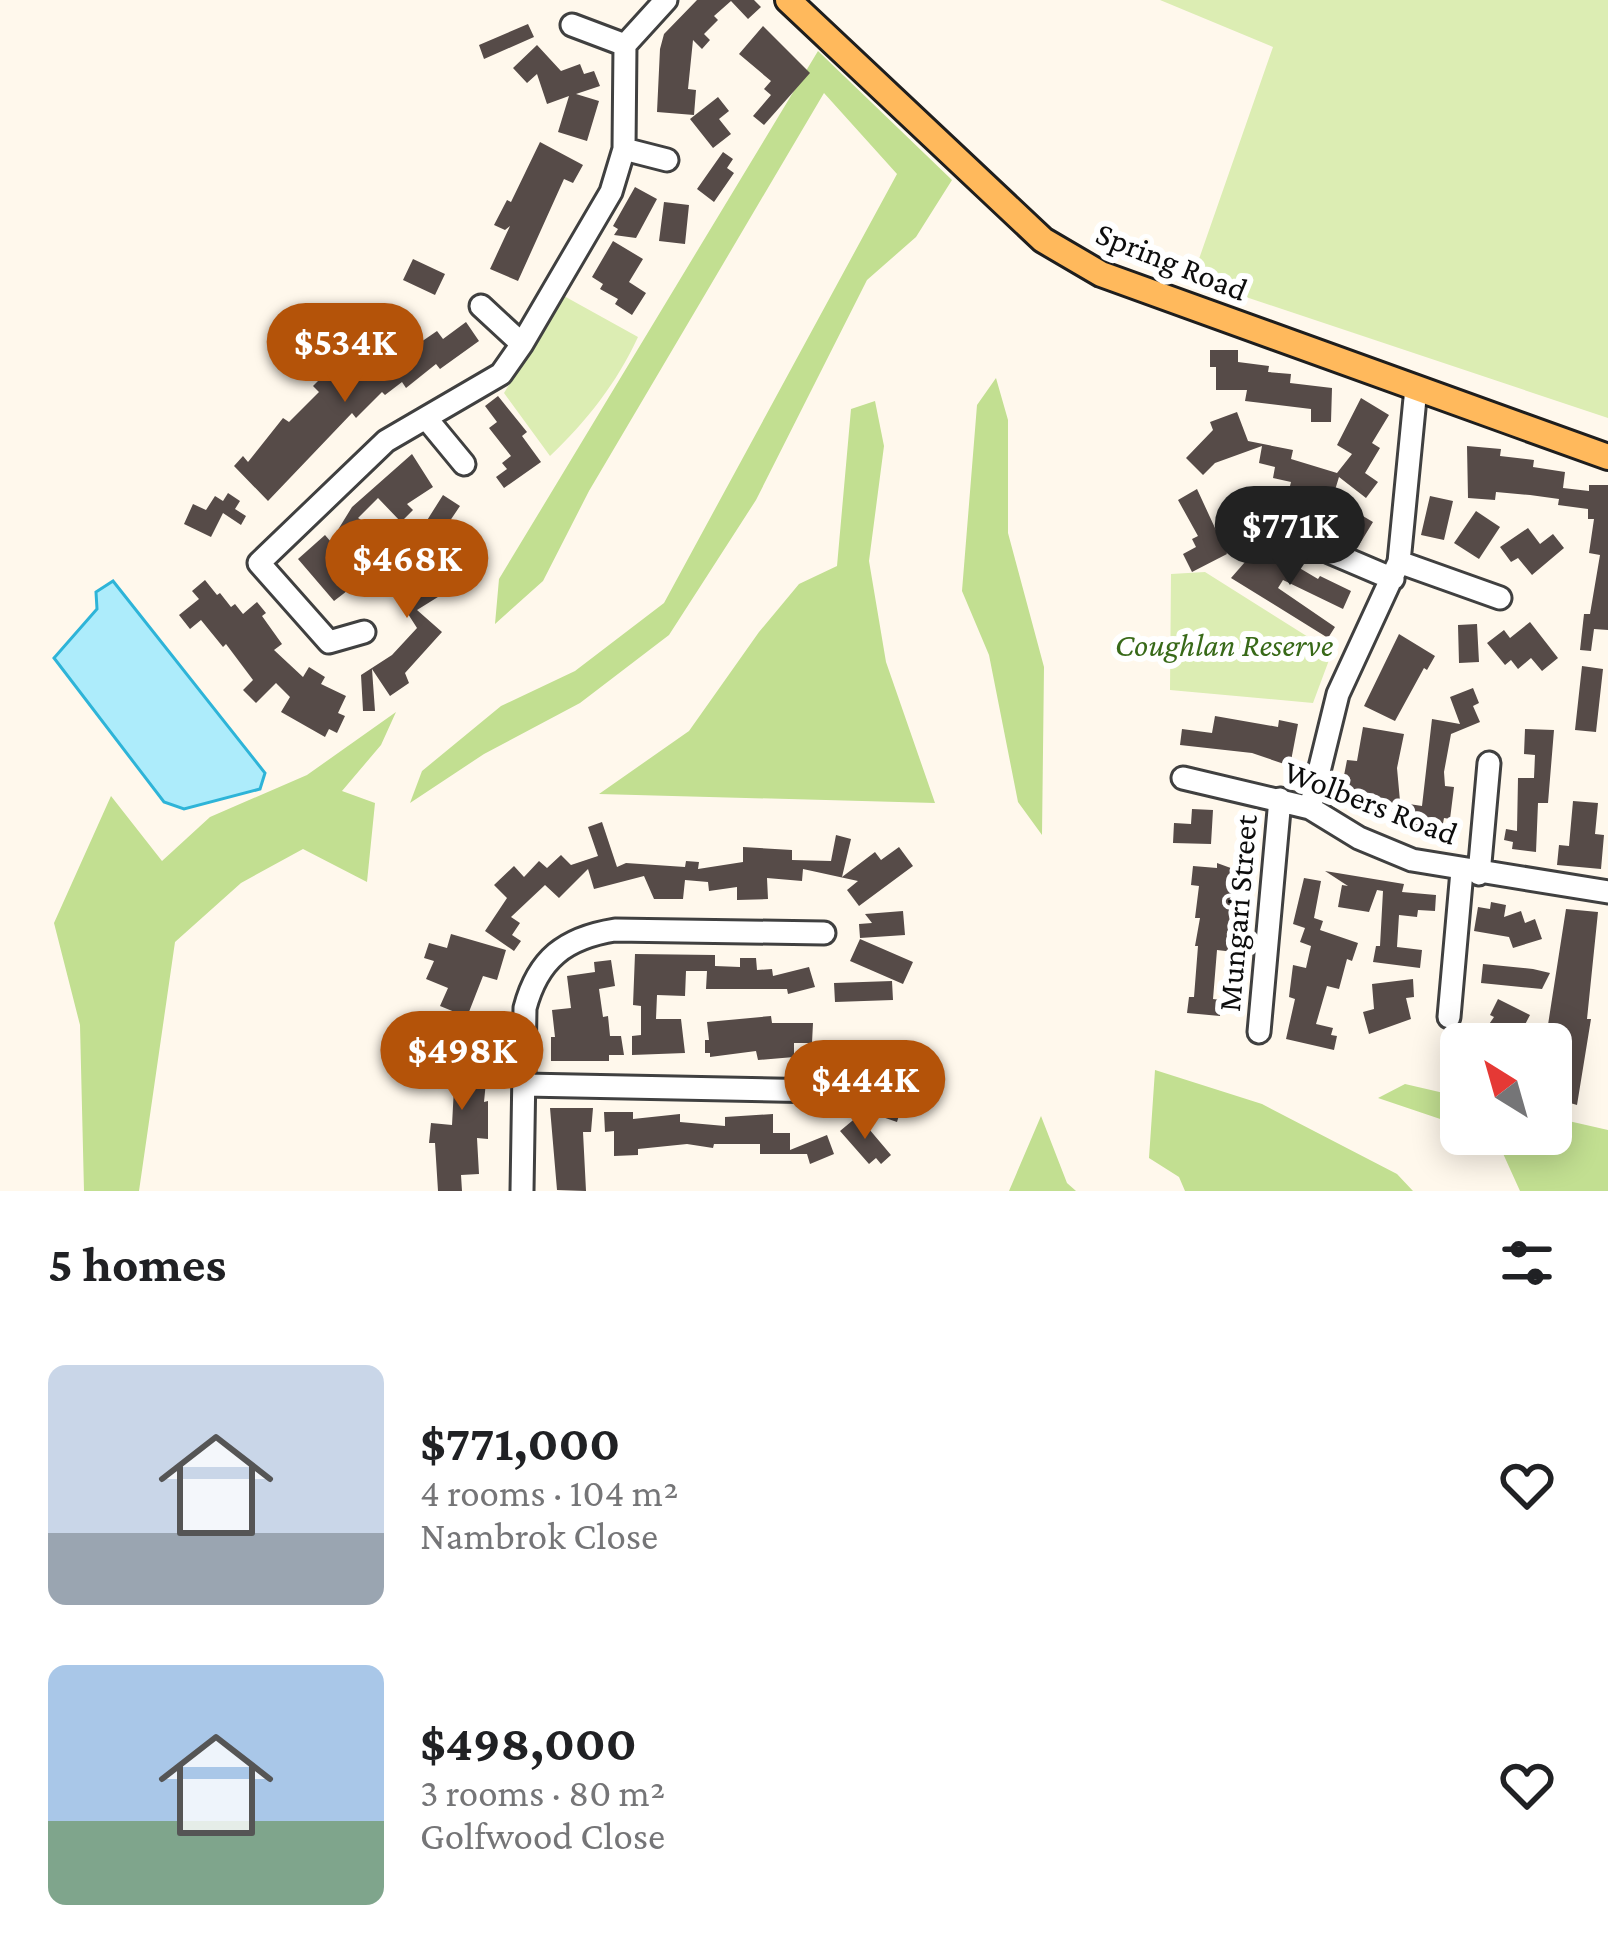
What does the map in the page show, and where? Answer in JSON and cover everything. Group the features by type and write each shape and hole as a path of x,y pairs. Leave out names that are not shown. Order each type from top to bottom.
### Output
{"main road":[{"name":"Spring Road","path":"788,0 1043,239 1101,274 1608,457"}],"street":[{"path":"364,632 329,642 259,563 386,441 501,374 610,192 624,149 625,45 666,0"},
{"path":"572,25 625,45"},
{"path":"624,149 667,160"},
{"path":"481,306 522,344"},
{"path":"1310,808 1338,694 1396,570 1416,388"},
{"path":"426,418 464,464"},
{"path":"1251,509 1292,536 1500,598"},
{"path":"1449,1017 1489,764"},
{"name":"Wolbers Road","path":"1183,778 1310,808 1394,853 1471,873 1608,892"},
{"name":"Mungari Street","path":"1259,1032 1280,800"},
{"path":"522,1191 525,1008 532,982 555,954 583,935 615,930 824,933"},
{"path":"525,1085 822,1090"}],"green space":[{"path":"1160,0 1608,0 1608,418 1192,279 1273,47"},
{"path":"818,51 952,180 916,237 867,280 756,500 669,635 580,703 484,754 410,803 422,771 501,706 575,671 664,603 897,174 824,93 589,491 543,581 495,624 499,579"},
{"path":"564,296 638,337 600,401 550,456 504,393"},
{"path":"996,378 1008,420 1008,533 1044,667 1042,835 1018,802 989,655 962,591 977,405"},
{"path":"875,401 884,446 869,561 886,662 935,803 599,794 689,731 799,584 837,566 851,409"},
{"name":"Coughlan Reserve","path":"1205,572 1332,652 1313,703 1170,690 1171,574"},
{"path":"396,712 381,745 342,791 375,803 367,882 303,849 241,883 175,942 139,1191 84,1191 80,1025 54,923 111,796 162,861 210,817 307,775"},
{"path":"1155,1070 1262,1104 1397,1174 1413,1191 1185,1191 1179,1177 1149,1158"},
{"path":"1405,1084 1440,1092 1440,1119 1378,1098"},
{"path":"1041,1116 1067,1183 1076,1191 1009,1191"},
{"path":"1572,1122 1608,1130 1608,1191 1520,1191 1504,1155 1572,1155"}],"water":[{"path":"113,581 265,773 260,789 184,809 164,802 54,658 97,609 96,592"}],"building":[{"path":"697,0 754,0 761,7 748,19 731,1 714,16 718,20 704,34 710,40 702,49 693,40 688,89 696,90 694,115 657,112 664,34"},
{"path":"528,24 534,37 484,59 479,45"},
{"path":"763,26 810,73 764,125 753,116 771,95 764,89 771,81 739,54"},
{"path":"537,45 561,71 580,64 584,74 594,71 600,86 576,94 599,101 587,141 558,132 569,96 547,104 537,74 527,83 513,68"},
{"path":"718,97 729,111 719,119 731,134 713,148 690,119"},
{"path":"540,142 583,165 573,183 564,179 518,281 490,269 510,226 505,230 494,225 507,200 511,202"},
{"path":"723,152 733,159 727,168 734,173 714,202 697,189"},
{"path":"635,187 657,199 636,238 614,235 618,229 613,226"},
{"path":"664,202 689,205 685,244 659,241"},
{"path":"613,241 643,259 629,282 646,293 632,315 615,304 618,299 600,289 603,284 592,277"},
{"path":"413,259 445,274 435,295 403,280"},
{"path":"466,322 479,341 440,369 436,364 406,388 402,382 385,395 382,392 356,418 352,413 268,501 234,466 243,456 248,462 283,418 289,422 319,392 313,386 332,367 345,379 363,365 353,352 367,341 381,358 398,345 405,353 437,331 443,339"},
{"path":"1210,350 1238,350 1238,362 1291,374 1290,383 1332,388 1331,422 1311,422 1311,409 1245,401 1247,390 1216,390"},
{"path":"498,396 527,432 522,436 541,462 504,488 496,477 507,469 502,463 511,456 489,428 497,422 485,406"},
{"path":"1361,398 1389,415 1372,443 1380,448 1365,473 1378,482 1366,498 1339,477 1327,516 1297,507 1300,494 1289,490 1291,482 1273,478 1275,467 1259,463 1262,446 1215,463 1203,475 1186,458 1213,430 1210,422 1237,412 1248,441 1293,450 1291,459 1337,473 1352,454 1337,445"},
{"path":"1467,446 1501,449 1500,456 1534,460 1533,467 1565,472 1563,488 1589,491 1589,485 1608,485 1608,630 1594,629 1591,651 1580,650 1600,555 1589,553 1594,519 1588,519 1588,509 1530,495 1496,492 1495,500 1468,498"},
{"path":"412,454 433,487 407,504 413,510 401,522 378,498 358,518 387,536 376,554 336,533 352,507"},
{"path":"1197,489 1227,554 1192,572 1183,554 1196,547 1192,539 1198,536 1178,500"},
{"path":"228,493 240,501 235,509 246,516 241,525 223,513 211,537 184,524 193,504 206,510 215,496 223,501"},
{"path":"443,495 460,506 429,552 418,540 423,536 419,533"},
{"path":"1430,496 1453,501 1444,540 1421,535"},
{"path":"1351,509 1373,522 1359,545 1331,528 1340,513 1346,517"},
{"path":"1476,511 1500,527 1479,559 1454,543"},
{"path":"1528,528 1540,544 1553,534 1564,548 1532,575 1518,558 1511,562 1500,547"},
{"path":"325,535 331,542 335,535 363,573 334,601 298,559"},
{"path":"1259,546 1287,571 1291,563 1351,591 1343,609 1283,580 1278,588 1335,627 1328,638 1231,578"},
{"path":"407,549 437,572 445,572 454,587 417,610 442,632 405,673 409,683 390,696 372,669 375,711 363,711 361,675 392,655 417,628 394,592 391,595 375,575"},
{"path":"205,580 243,614 257,602 282,644 274,650 303,677 309,667 325,677 321,684 346,696 338,713 345,716 337,733 329,729 325,737 281,712 290,697 276,683 256,703 243,690 253,680 226,644 223,647 201,620 190,629 179,615 199,599 192,591"},
{"path":"1530,622 1558,658 1542,671 1531,658 1518,669 1511,660 1505,665 1487,643 1504,630 1510,638"},
{"path":"1477,624 1479,662 1459,663 1458,625"},
{"path":"1399,634 1435,656 1395,721 1364,706"},
{"path":"1582,666 1603,669 1596,732 1575,730"},
{"path":"1473,688 1479,703 1473,706 1480,722 1451,734 1444,772 1445,786 1454,787 1450,819 1444,818 1441,834 1405,829 1409,804 1422,806 1432,719 1460,724 1450,697"},
{"path":"1215,716 1278,727 1279,720 1298,724 1290,766 1252,753 1180,745 1182,729 1212,733"},
{"path":"1363,727 1404,734 1397,768 1401,812 1383,812 1382,799 1341,791 1347,760 1357,761"},
{"path":"1525,729 1554,730 1548,803 1538,803 1536,852 1512,849 1513,842 1504,840 1506,829 1517,831 1518,778 1534,778 1535,755 1524,754"},
{"path":"1573,801 1598,803 1595,834 1604,835 1601,869 1557,865 1559,845 1569,846"},
{"path":"1192,809 1213,810 1211,844 1173,843 1174,823 1191,824"},
{"path":"602,822 617,867 626,863 685,867 686,861 699,862 698,869 743,862 743,847 792,850 792,860 831,861 836,835 851,839 842,877 875,852 881,860 899,847 913,866 859,906 847,890 858,881 803,869 802,881 767,878 768,899 737,900 737,887 709,891 708,882 685,880 683,899 654,899 644,876 594,889 588,869 559,898 545,885 511,917 520,923 512,935 521,941 514,951 485,931 507,898 494,885 514,866 524,877 539,861 547,868 561,855 571,865 598,856 588,827"},
{"path":"1217,863 1239,871 1228,929 1237,930 1234,952 1217,950 1213,999 1221,1000 1220,1016 1187,1013 1189,997 1194,997 1200,918 1195,918 1199,886 1191,885 1193,866 1217,868"},
{"path":"1325,871 1404,884 1402,892 1436,895 1435,911 1418,910 1417,917 1399,915 1397,947 1422,950 1420,968 1373,962 1376,946 1380,946 1383,891 1377,890 1369,912 1338,907 1342,885 1348,886"},
{"path":"1304,878 1321,881 1314,918 1323,921 1320,930 1358,943 1352,961 1347,959 1339,989 1327,986 1316,1024 1333,1028 1331,1035 1337,1036 1334,1050 1286,1039 1295,999 1289,997 1293,965 1306,968 1311,946 1300,942 1305,928 1293,924"},
{"path":"1491,902 1506,905 1504,917 1521,911 1525,923 1535,919 1542,939 1513,948 1509,937 1474,931 1478,907 1490,909"},
{"path":"1566,909 1598,912 1587,1019 1591,1019 1577,1105 1572,1104 1572,1023 1548,1023"},
{"path":"903,911 905,935 860,938 859,924 872,923 865,914"},
{"path":"451,934 506,950 497,980 483,976 467,1017 440,1006 448,988 426,979 434,961 424,958 429,943 447,948"},
{"path":"860,939 913,962 903,984 850,961"},
{"path":"635,954 715,955 715,966 740,967 740,958 756,958 757,970 772,969 773,976 809,967 815,987 788,994 787,989 706,989 707,971 686,971 685,996 657,995 656,1019 681,1019 685,1053 632,1055 632,1036 641,1035 641,1006 633,1005"},
{"path":"611,960 615,986 599,989 610,1036 621,1036 624,1055 609,1055 609,1061 551,1061 552,1010 571,1008 567,976 595,972 594,962"},
{"path":"1483,964 1550,973 1542,989 1481,983"},
{"path":"1413,979 1414,997 1406,998 1411,1019 1369,1034 1363,1012 1374,1009 1372,984"},
{"path":"892,981 893,1000 835,1002 834,983"},
{"path":"1498,999 1530,1015 1526,1023 1490,1023 1494,1017 1490,1015"},
{"path":"771,1016 772,1023 813,1023 812,1043 794,1043 794,1057 758,1060 756,1051 710,1057 705,1053 707,1022"},
{"path":"469,1022 474,1060 488,1061 484,1102 488,1101 488,1139 477,1138 479,1174 461,1175 462,1191 438,1191 435,1143 429,1143 431,1123 452,1125 456,1050 443,1051 440,1026"},
{"path":"881,1043 897,1071 892,1073 886,1094 904,1099 897,1122 865,1111 881,1061 858,1074 850,1061"},
{"path":"550,1108 593,1108 591,1132 583,1132 586,1191 557,1190"},
{"path":"604,1112 633,1112 633,1119 680,1114 680,1122 725,1126 725,1117 773,1114 773,1133 790,1133 790,1150 827,1135 834,1154 810,1164 807,1154 760,1154 760,1144 714,1144 713,1148 687,1144 614,1156 614,1131 605,1132"},
{"path":"858,1116 891,1155 881,1164 876,1158 869,1164 840,1131"}]}
